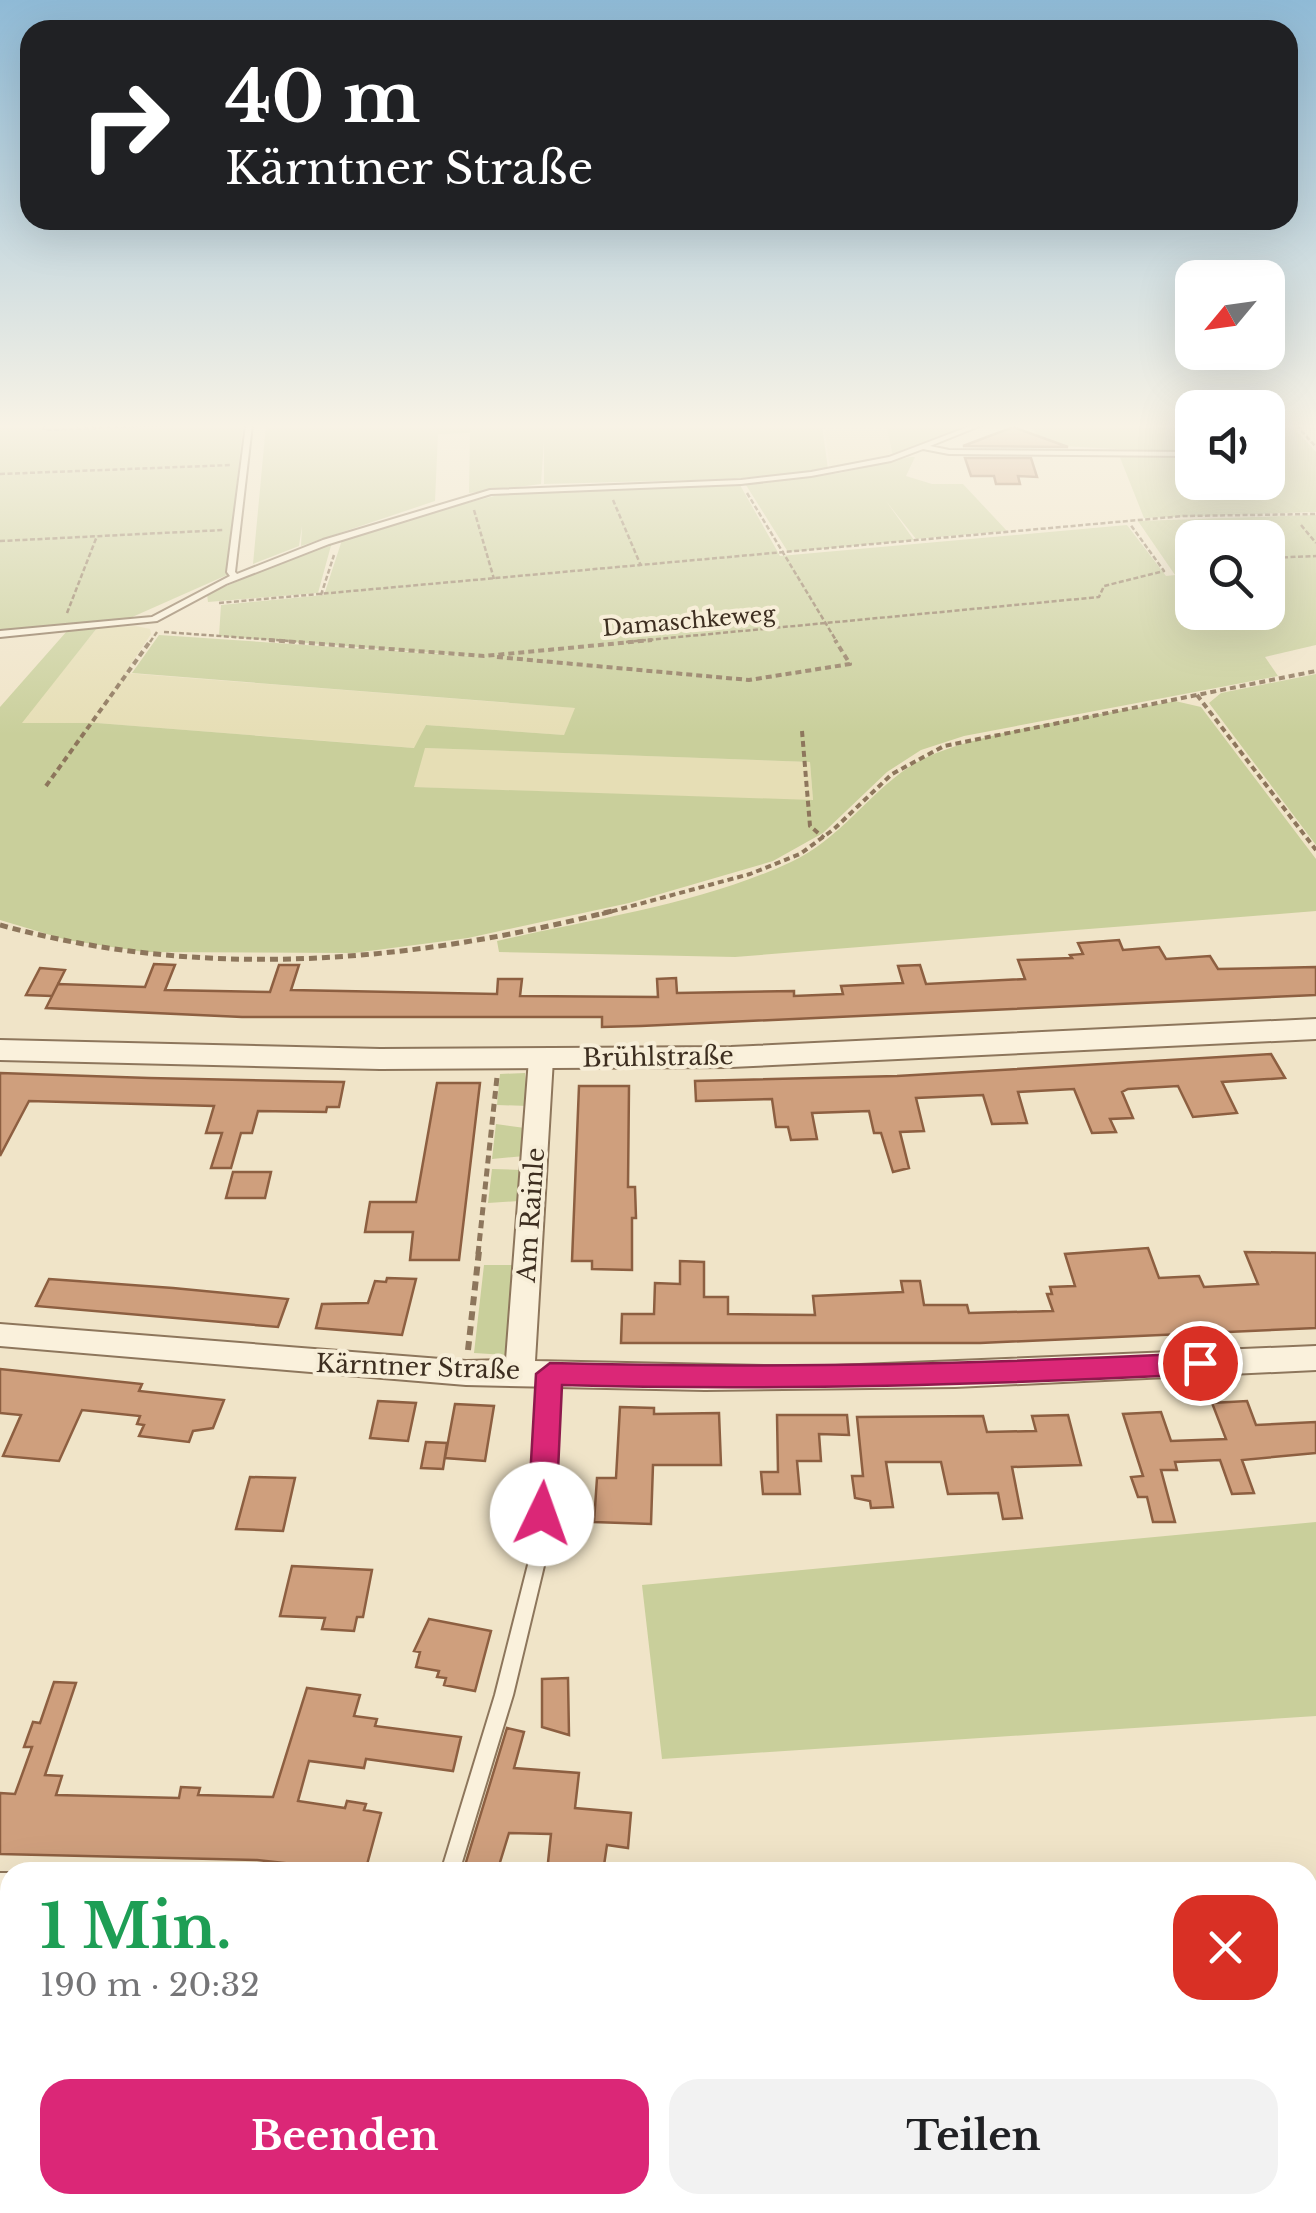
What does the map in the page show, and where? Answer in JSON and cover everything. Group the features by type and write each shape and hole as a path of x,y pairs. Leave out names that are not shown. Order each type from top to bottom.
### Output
{"street":[{"name":"Brühlstraße","path":"0,1050 542,1059 879,1052 1316,1029"},
{"name":"Am Rainle","path":"535,1372 542,1059"},
{"name":"Kärntner Straße","path":"0,1336 466,1373 738,1379 967,1375 1316,1358"}],"lane":[{"path":"0,634 63,626 156,624 176,604 236,576 366,528"},
{"path":"236,530 232,572 236,576"},
{"path":"453,1862 504,1695 540,1549 535,1372"}],"path":[{"path":"479,528 494,579"},
{"path":"624,528 641,566"},
{"path":"484,656 749,680 850,664 768,528"},
{"path":"176,604 1081,528"},
{"name":"Damaschkeweg","path":"156,624 232,640 484,656 1099,597 1099,589 1104,586 1164,571 1133,528"},
{"path":"0,541 236,530"},
{"path":"63,626 96,536"},
{"path":"321,594 336,549"},
{"path":"1285,557 1316,556"},
{"path":"46,786 156,624"},
{"path":"0,925 67,945 126,953 332,958 480,940 633,906 779,863 824,838 887,778 944,746 1316,671"},
{"path":"1197,695 1316,850"},
{"path":"802,731 810,826 824,838"},
{"path":"466,1373 499,1059"}],"shaded area":[{"path":"97,628 150,629 151,634 125,673 576,708 564,735 426,725 415,748 97,723 21,723"},
{"path":"424,748 810,762 813,801 413,787"}],"green space":[{"path":"0,528 232,528 227,575 130,618 0,631"},
{"path":"256,528 302,528 299,546 253,564"},
{"path":"302,528 354,528 301,546"},
{"path":"374,528 764,528 780,556 1090,528 1130,528 1166,576 1175,575 1175,630 1285,630 1285,528 1316,528 1316,645 1265,657 1278,676 964,736 921,750 887,772 823,833 773,861 629,903 468,938 354,953 144,952 67,940 0,920 0,707 67,631 97,628 22,723 97,723 414,748 426,725 564,735 575,708 132,673 159,635 497,658 219,636 221,605 324,595 342,540","holes":["425,748 810,762 813,800 414,787"]},
{"path":"773,528 906,528 914,540 788,552"},
{"path":"908,528 1007,531 916,539"},
{"path":"1143,528 1175,528 1175,575"},
{"path":"332,542 318,593 208,602 207,594"},
{"path":"1316,674 1316,845 1209,703 1221,693"},
{"path":"1175,701 1201,707 1316,859 1316,911 735,957 499,952 497,941 684,900 791,862 824,842 894,778 933,755 999,734"},
{"path":"525,1073 528,1106 497,1105 500,1074"},
{"path":"496,1124 525,1128 525,1156 492,1159"},
{"path":"492,1169 522,1170 519,1201 488,1203"},
{"path":"484,1265 515,1265 506,1355 474,1353"},
{"path":"1316,1522 1316,1716 662,1759 642,1585"}],"building":[{"path":"1119,940 1123,950 1159,947 1166,959 1210,956 1218,969 1316,967 1316,995 602,1027 602,1017 242,1017 46,1008 58,984 145,987 154,964 175,965 165,990 270,992 279,965 299,965 291,990 497,994 498,979 522,979 520,996 658,997 657,979 676,978 677,993 794,991 794,996 843,994 841,986 903,983 898,966 920,965 926,984 1025,979 1018,960 1072,958 1070,955 1083,954 1078,943"},
{"path":"40,968 65,970 52,996 26,995"},
{"path":"1271,1054 1285,1078 1222,1082 1237,1113 1193,1117 1178,1086 1128,1089 1122,1092 1133,1118 1110,1119 1116,1132 1092,1133 1074,1089 1018,1092 1027,1123 992,1124 983,1095 916,1098 924,1131 900,1132 909,1168 893,1172 881,1133 874,1133 869,1111 812,1113 817,1139 791,1140 788,1127 776,1127 772,1099 696,1101 695,1081 897,1076"},
{"path":"0,1073 344,1082 339,1107 327,1107 326,1112 258,1111 252,1133 241,1133 231,1168 211,1168 222,1133 206,1133 214,1106 29,1101 0,1156"},
{"path":"437,1083 480,1083 459,1260 410,1260 413,1232 365,1232 370,1202 416,1202"},
{"path":"579,1086 629,1086 628,1187 635,1187 636,1218 632,1218 632,1270 592,1269 592,1261 572,1261"},
{"path":"233,1172 271,1172 265,1198 226,1198"},
{"path":"1148,1248 1159,1278 1199,1276 1204,1287 1258,1284 1245,1252 1316,1253 1316,1328 980,1343 621,1343 622,1314 654,1314 655,1283 680,1284 680,1261 704,1262 704,1297 728,1297 728,1314 815,1315 813,1296 903,1292 901,1281 920,1281 924,1305 967,1305 969,1313 1053,1311 1047,1294 1052,1294 1050,1287 1075,1286 1065,1254"},
{"path":"387,1278 416,1279 402,1335 316,1328 322,1304 368,1303 375,1281 386,1282"},
{"path":"49,1279 288,1299 278,1327 36,1306"},
{"path":"0,1369 142,1384 139,1391 224,1400 213,1428 193,1431 189,1442 139,1436 144,1425 137,1424 140,1416 82,1410 59,1461 3,1456 21,1415 0,1413"},
{"path":"378,1401 416,1403 408,1441 370,1438"},
{"path":"1247,1401 1256,1425 1316,1422 1316,1453 1242,1460 1254,1493 1232,1494 1220,1460 1175,1462 1177,1470 1161,1470 1175,1522 1153,1522 1147,1497 1138,1497 1131,1477 1143,1476 1123,1414 1161,1412 1171,1441 1226,1439 1212,1403"},
{"path":"455,1404 494,1406 485,1461 445,1458"},
{"path":"620,1407 654,1408 654,1414 719,1413 721,1465 653,1465 651,1524 594,1522 597,1478 616,1478"},
{"path":"777,1415 847,1415 849,1435 819,1434 821,1461 797,1461 800,1494 763,1494 761,1472 778,1472"},
{"path":"1068,1415 1081,1465 1012,1467 1022,1518 1003,1519 998,1493 948,1494 941,1462 886,1462 893,1507 871,1508 870,1501 855,1498 852,1476 863,1476 857,1417 983,1416 987,1432 1036,1431 1032,1416"},
{"path":"426,1442 447,1443 443,1469 421,1468"},
{"path":"250,1477 295,1478 283,1531 236,1529"},
{"path":"292,1566 372,1570 363,1617 357,1617 354,1631 322,1629 325,1618 280,1616"},
{"path":"429,1619 491,1631 475,1691 444,1685 446,1678 437,1677 439,1671 416,1667 420,1652 414,1651"},
{"path":"568,1678 569,1735 542,1727 542,1679"},
{"path":"54,1682 76,1683 45,1775 62,1776 56,1795 179,1798 181,1787 200,1788 198,1795 273,1797 307,1688 360,1695 354,1716 377,1719 375,1726 461,1737 453,1771 366,1759 364,1768 309,1761 298,1801 345,1808 347,1801 366,1804 364,1810 381,1813 368,1862 0,1854 0,1793 15,1794 32,1747 24,1747 33,1722 40,1723"},
{"path":"507,1728 524,1732 514,1768 579,1773 575,1808 631,1813 628,1848 607,1845 604,1862 548,1862 551,1834 509,1833 500,1862 466,1862"}],"route":[{"path":"542,1514 550,1374 738,1379 967,1375 1200,1363"}]}
